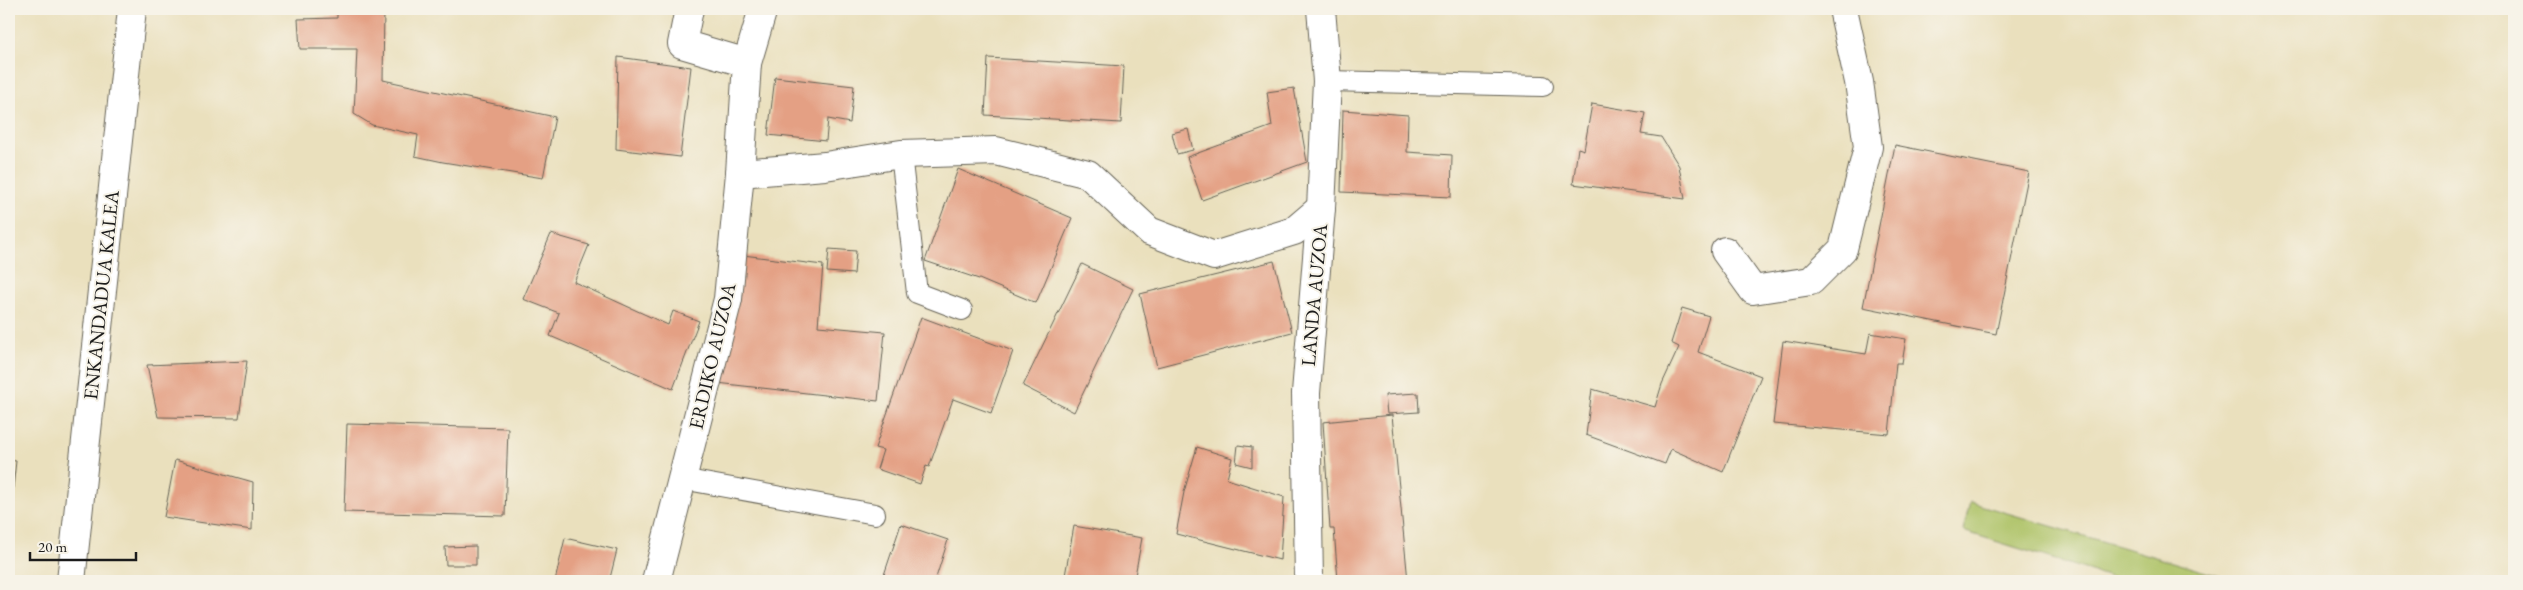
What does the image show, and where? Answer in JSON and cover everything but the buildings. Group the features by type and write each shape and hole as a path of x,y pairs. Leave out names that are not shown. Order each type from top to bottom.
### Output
{"street":[{"name":"ENKANDADUA KALEA","path":"71,581 132,9"},
{"path":"689,9 682,44 747,63"},
{"name":"ERDIKO AUZOA","path":"656,581 728,300 740,173 747,63 763,9"},
{"name":"LANDA AUZOA","path":"1308,581 1306,394 1321,208 1327,80 1321,9"},
{"path":"1725,251 1753,290 1811,281 1844,249 1868,146 1859,82 1843,9"},
{"path":"740,173 825,166 901,154 996,151 1088,174 1149,231 1214,256 1294,231 1321,208"}],"lane":[{"path":"1327,80 1543,86"},
{"path":"901,154 917,293 962,310"},
{"path":"682,479 875,514"}],"green space":[{"path":"1970,502 2236,581 2123,581 1963,531"}]}
